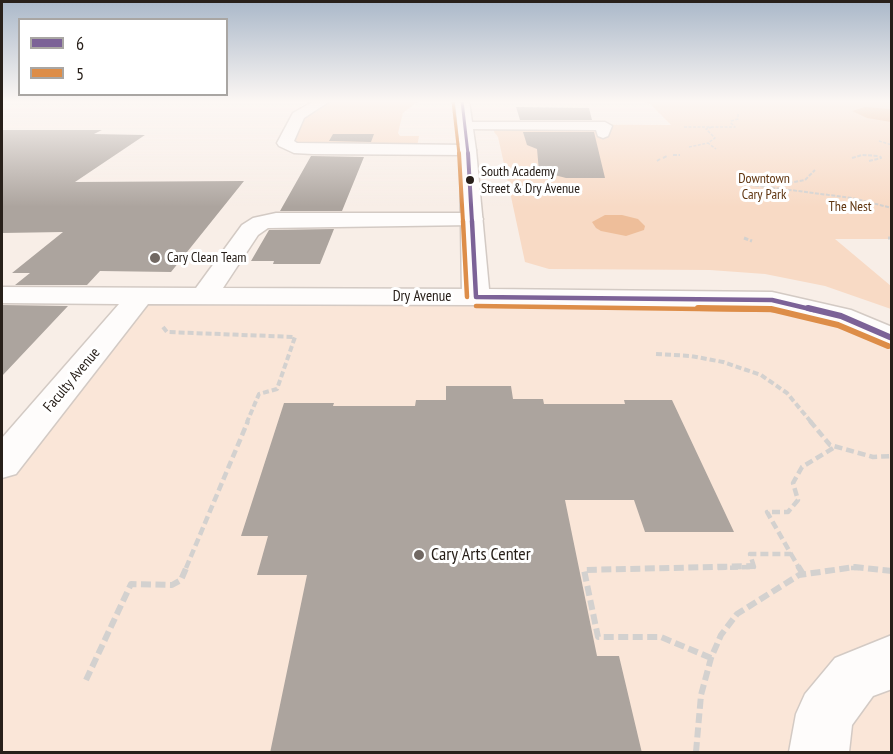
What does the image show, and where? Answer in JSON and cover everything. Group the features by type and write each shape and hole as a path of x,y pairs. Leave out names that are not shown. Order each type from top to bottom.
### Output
{"street":[{"path":"288,136 285,143 294,148 468,150"},
{"path":"466,136 476,297"},
{"path":"204,296 250,230 261,223 276,220 472,219"},
{"name":"Dry Avenue","path":"2,295 741,298 772,300 841,316 891,338"},
{"name":"Faculty Avenue","path":"2,464 141,295"},
{"path":"819,753 825,714 854,677 891,662"}],"path":[{"path":"689,147 708,143 715,136"},
{"path":"879,141 891,145"},
{"path":"708,143 716,149"},
{"path":"673,155 680,154"},
{"path":"852,158 868,154 881,158 869,161"},
{"path":"660,160 667,156"},
{"path":"771,186 802,181 813,175 815,170"},
{"path":"744,184 852,198 891,208"},
{"path":"744,238 752,241"},
{"path":"86,680 131,584 172,585 181,580 259,394 277,389 295,337 167,332 160,325"},
{"path":"656,354 691,356 723,362 760,375 787,393 830,445 873,457 891,456"},
{"path":"803,574 768,512 788,512 798,500 793,483 802,467 835,447"},
{"path":"711,658 661,637 598,637 584,570 754,567 750,554 791,554"},
{"path":"696,753 701,695 711,658 721,635 737,614 766,594 803,574 855,567 891,571"}],"shaded area":[{"path":"605,215 622,215 638,219 645,226 644,230 626,236 601,231 592,222"},
{"path":"141,295 741,298 891,338 891,752 2,752 2,464"}],"green space":[{"path":"295,136 419,136 417,148 309,147 293,143"},
{"name":"Downtown Cary Park","path":"891,136 891,239 835,239 891,286 891,309 825,286 765,274 710,270 549,269 525,262 507,178 500,169 504,164 498,137"}],"building":[{"path":"2,136 143,136 75,182 244,181 171,272 100,271 87,285 15,285 30,273 12,273 63,232 2,233"},
{"path":"332,136 373,136 371,142 329,141"},
{"path":"524,136 595,136 605,178 566,178 539,171 537,149 527,145"},
{"path":"311,156 364,157 342,211 280,211"},
{"path":"334,229 320,264 273,264 274,261 251,261 269,230"},
{"path":"2,305 68,306 2,376"},
{"name":"Cary Arts Center","path":"446,386 511,386 513,399 543,399 544,404 625,404 624,400 672,400 734,532 645,532 634,500 565,500 597,656 619,656 642,753 270,753 307,575 257,575 268,536 241,536 284,403 334,403 333,406 415,406 416,400 446,400"}],"transit line":[{"name":"5","path":"457,136 467,297"},
{"name":"6","path":"466,136 476,297"},
{"name":"6","path":"476,297 772,300 841,316 892,338"},
{"name":"5","path":"476,306 771,309 838,325 888,346"}],"place":[{"name":"South Academy Street & Dry Avenue","path":"470,180"},
{"name":"Cary Clean Team","path":"155,258"},
{"name":"Cary Arts Center","path":"419,555"}],"park label":[{"name":"The Nest","path":"850,207"}]}
